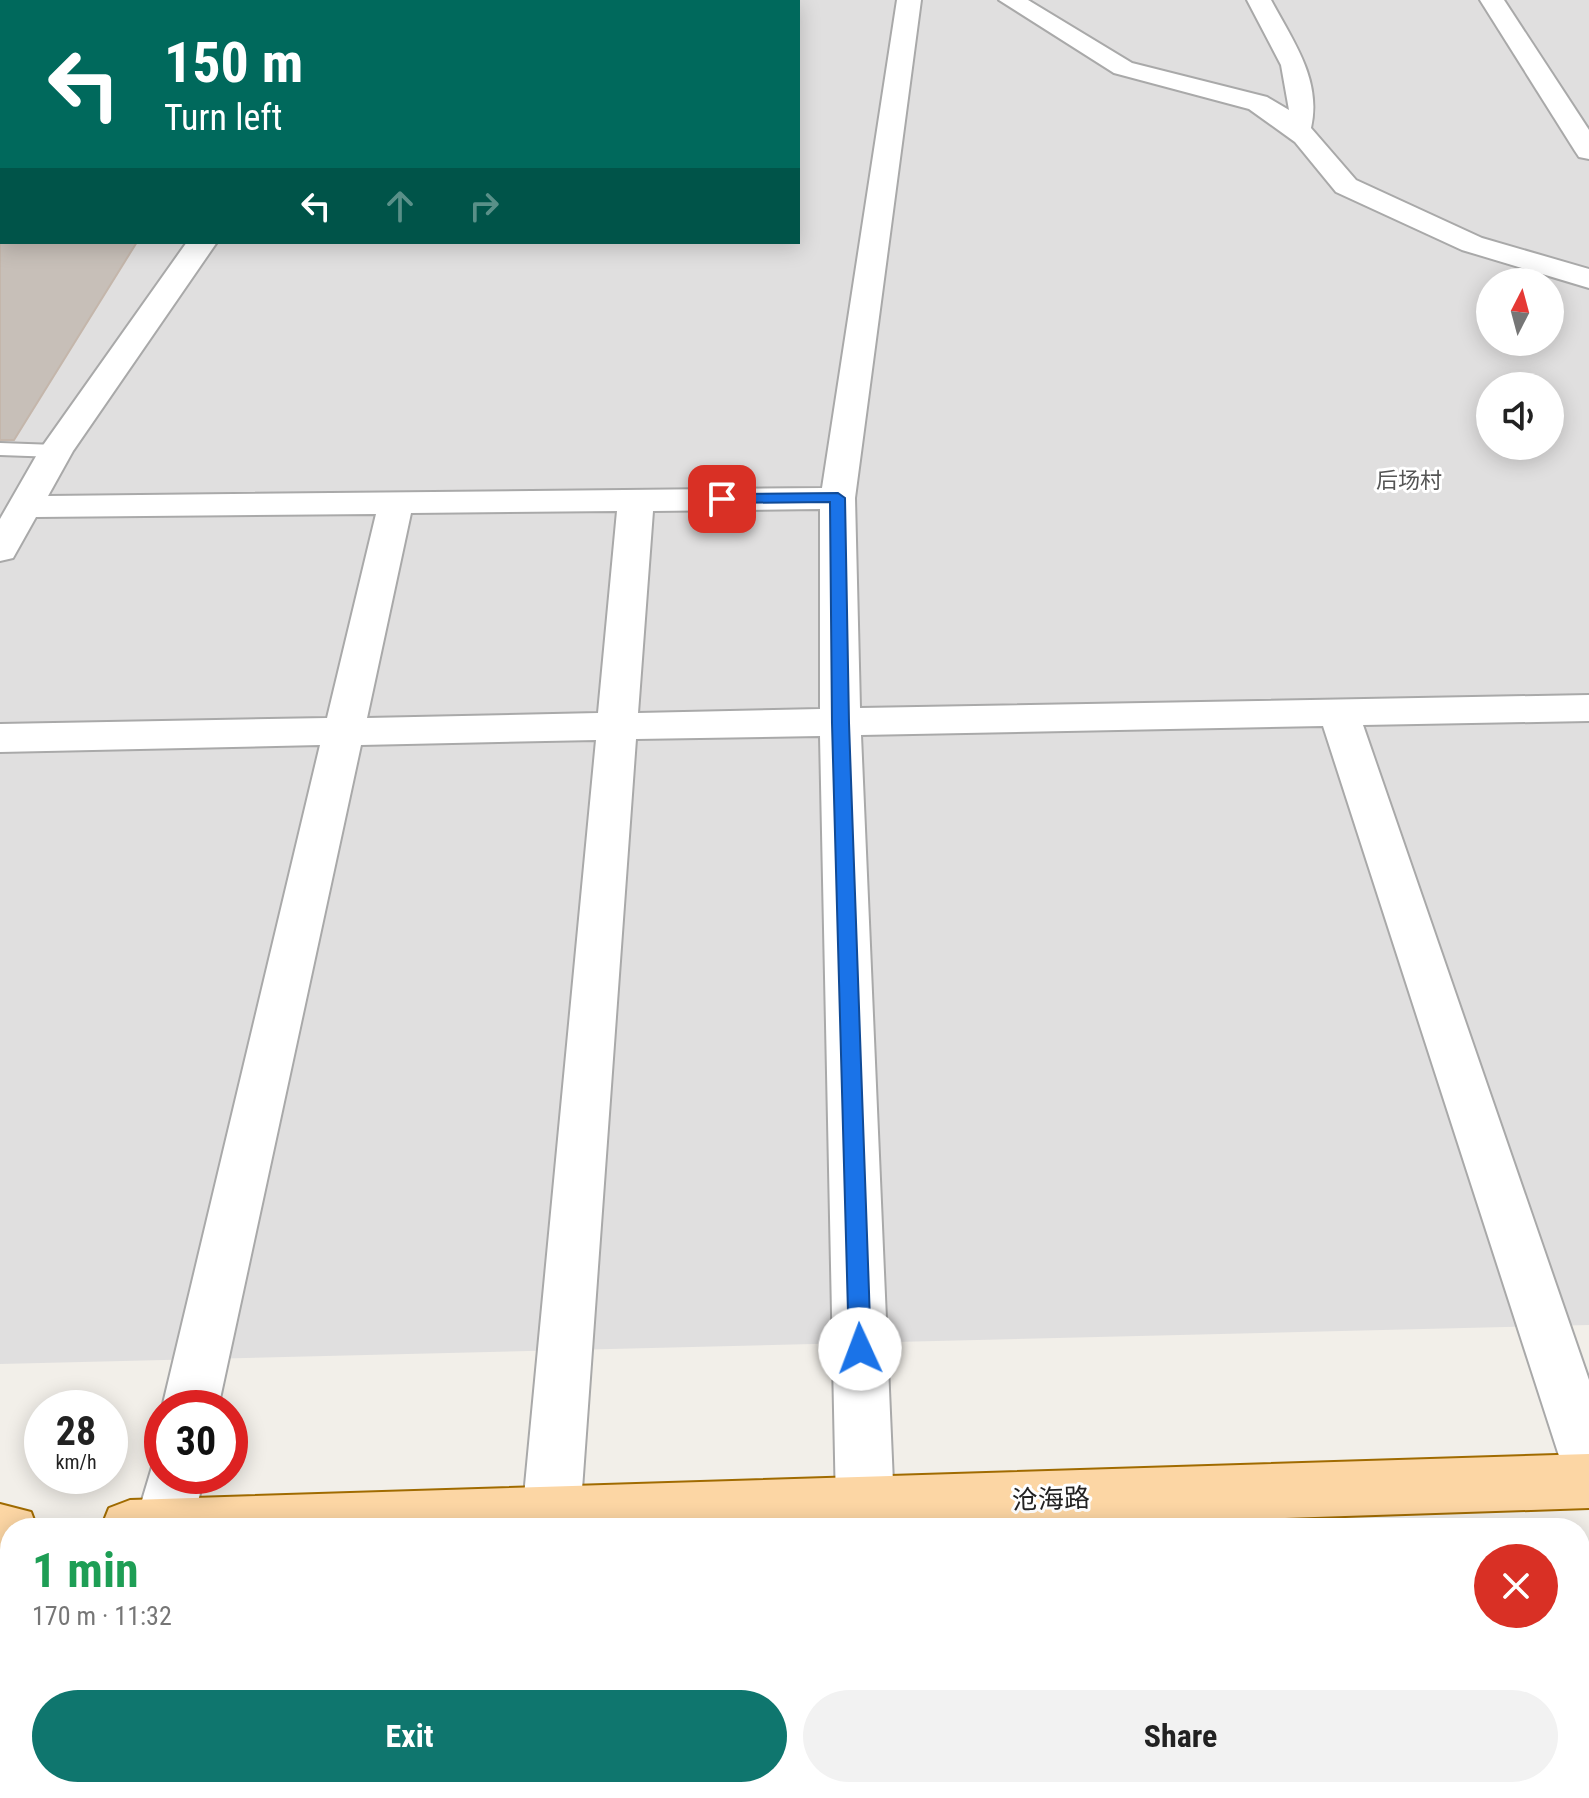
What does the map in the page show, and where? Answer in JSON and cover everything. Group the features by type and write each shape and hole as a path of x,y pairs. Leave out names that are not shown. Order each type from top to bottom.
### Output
{"main road":[{"name":"沧海路","path":"512,1518 1589,1481"}],"street":[{"path":"865,1506 840,723 838,498 909,0"},
{"path":"1011,0 1123,68 1258,103 1297,130 1346,186 1472,244 1589,279"},
{"path":"1259,0 1294,65 1303,105 1297,130"},
{"path":"1492,0 1589,151"},
{"path":"0,550 56,451 201,244"},
{"path":"25,507 838,498"},
{"path":"551,1517 636,500"},
{"path":"194,1390 396,502"},
{"path":"0,738 1589,708"},
{"path":"1339,713 1589,1462"},
{"path":"165,1518 171,1494"}],"lane":[{"path":"0,449 56,451"}],"shaded area":[{"path":"800,0 1589,0 1589,1325 0,1364 0,244 800,244"}],"building":[{"path":"0,244 136,244 14,440 0,440"}],"district":[{"name":"后场村","path":"1409,480"}],"route":[{"path":"722,499 838,498 840,723 860,1349"}]}
